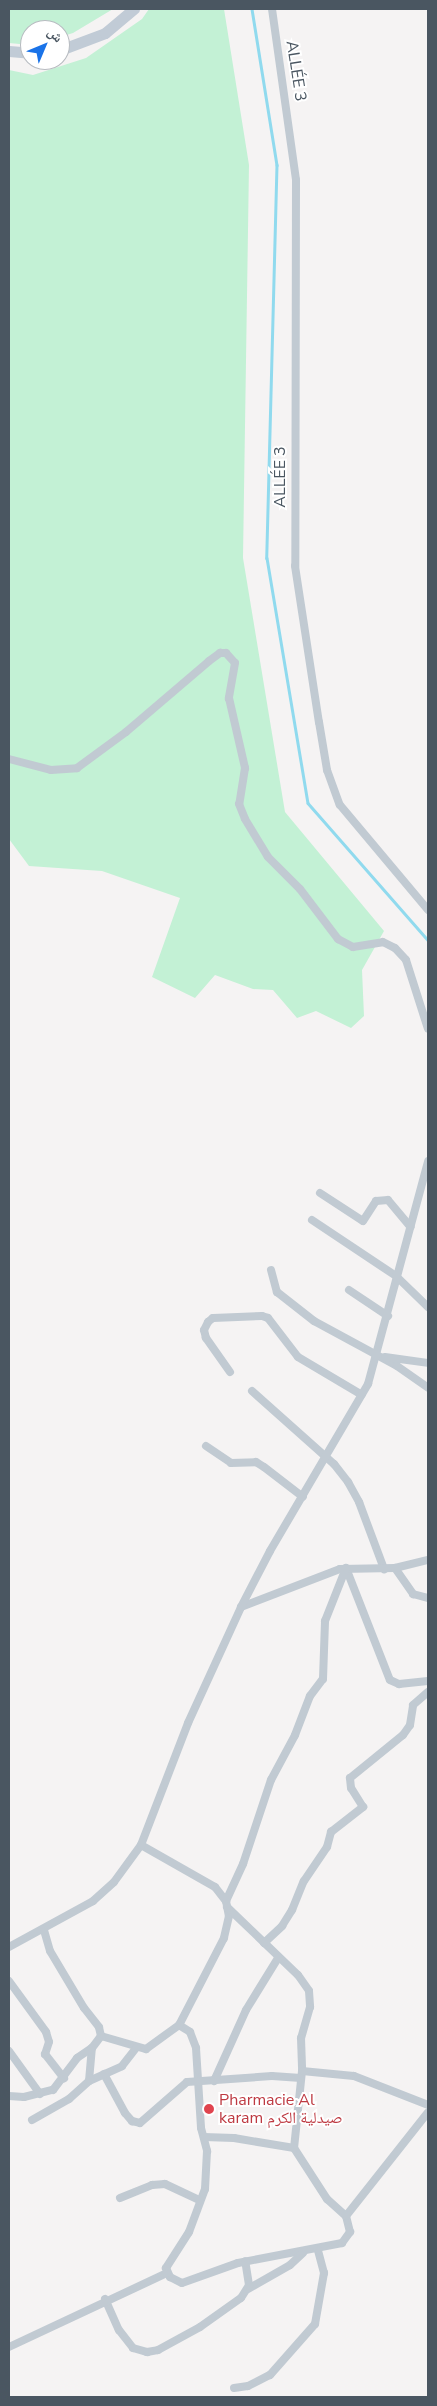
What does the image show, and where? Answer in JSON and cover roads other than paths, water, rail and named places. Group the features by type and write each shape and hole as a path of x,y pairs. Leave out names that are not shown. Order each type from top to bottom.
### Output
{"street":[{"path":"70,46 105,33 134,9"},
{"name":"ALLÉE 3","path":"272,9 296,180 295,566 319,722 328,770 340,805 428,910"},
{"path":"9,759 50,770 77,768 104,750 208,661 220,653 226,654 235,663 229,698 245,768 239,804 245,819 268,857 300,889 338,939 353,947 383,942 395,948 406,960 428,1028"},
{"path":"9,1947 44,1930 105,1891 141,1844 184,1732 241,1606 325,1456 362,1395 378,1356 396,1276 428,1161"},
{"path":"320,1193 363,1221 376,1201 388,1200 411,1227"},
{"path":"312,1220 396,1276 428,1307"},
{"path":"271,1270 277,1292 299,1310 337,1336 378,1356 428,1388"},
{"path":"349,1290 388,1316"},
{"path":"230,1372 206,1338 204,1330 208,1322 213,1318 262,1316 268,1318 298,1356 362,1395"},
{"path":"378,1356 428,1363"},
{"path":"252,1391 325,1456 354,1492 384,1569"},
{"path":"206,1446 232,1463 256,1462 303,1497"},
{"path":"241,1606 346,1568 395,1568 428,1560"},
{"path":"346,1568 390,1680 399,1684 428,1681"},
{"path":"101,2036 136,2048 152,2047 179,2025 224,1938 226,1904 243,1864 271,1780 296,1735 310,1696 323,1679 325,1621 346,1568"},
{"path":"395,1568 413,1594 428,1598"},
{"path":"264,1943 282,1926 292,1910 304,1881 327,1847 331,1832 363,1807 348,1783 352,1774 404,1735 410,1725 411,1709 428,1692"},
{"path":"141,1844 208,1881 226,1904 306,1984 311,1998 301,2038 301,2074 294,2148 327,2199 346,2216 350,2225 347,2238 336,2247 245,2262 182,2283 167,2273"},
{"path":"9,2096 40,2094 53,2090 64,2078 77,2058 92,2048 101,2036 99,2027 84,2008 50,1951 44,1930"},
{"path":"214,2081 246,2010 278,1958"},
{"path":"9,1980 46,2032 49,2042 47,2057 64,2078"},
{"path":"167,2273 169,2263 190,2232 199,2200 205,2189 200,2083 193,2038 179,2025"},
{"path":"89,2081 92,2048"},
{"path":"32,2120 70,2099 89,2081 122,2066 136,2048"},
{"path":"9,2051 40,2094"},
{"path":"104,2074 116,2099 136,2123 147,2121 181,2084 192,2081 200,2083 301,2074 354,2076 428,2105"},
{"path":"346,2216 428,2112"},
{"path":"204,2137 234,2138 294,2148"},
{"path":"120,2198 152,2185 164,2184 199,2200"},
{"path":"234,2388 248,2386 270,2375 315,2324 324,2273 318,2250"},
{"path":"106,2299 123,2337 133,2348 147,2352 170,2345 200,2327 235,2303 248,2289 290,2265 303,2253"},
{"path":"245,2262 248,2289"},
{"path":"9,2346 106,2299 167,2273"}],"waterway":[{"path":"252,9 277,165 267,558 308,803 428,940"}],"place":[{"name":"Pharmacie Al karam صيدلية الكرم","path":"209,2109"}]}
